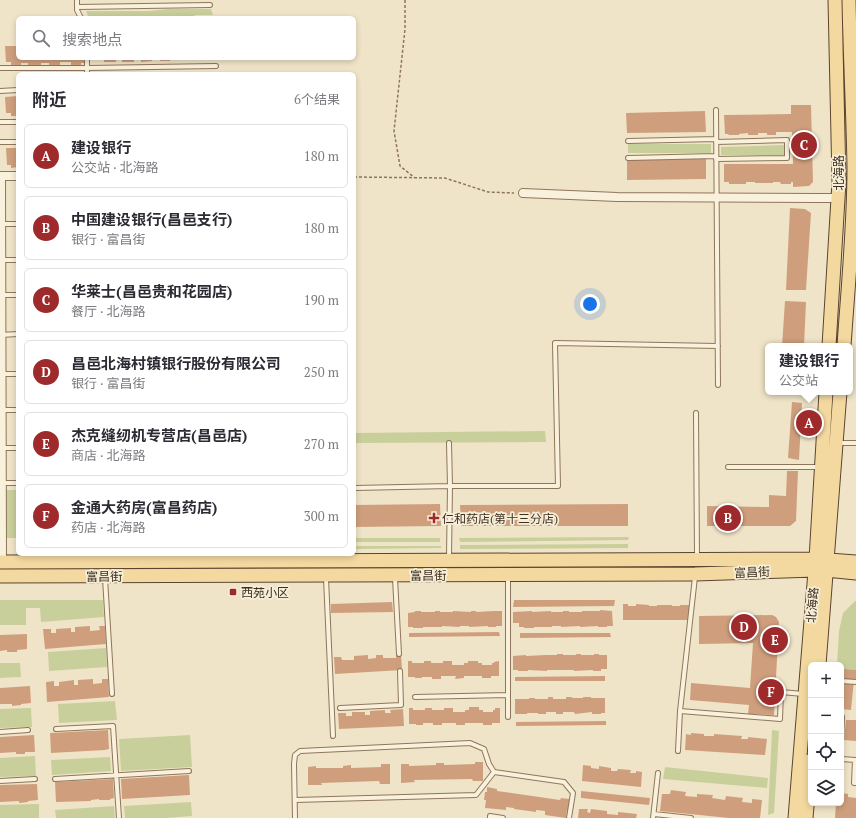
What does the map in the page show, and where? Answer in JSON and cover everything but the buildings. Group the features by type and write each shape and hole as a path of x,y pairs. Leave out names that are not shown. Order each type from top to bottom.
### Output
{"main road":[{"name":"北海路","path":"829,343 839,166 834,0"},
{"name":"北海路","path":"844,343 853,272 854,167 849,0"},
{"name":"北海路","path":"819,662 821,467 826,395"},
{"name":"北海路","path":"795,818 805,695 837,443 840,395"},
{"name":"富昌街","path":"1,562 94,558 271,557 449,560 697,559 821,565 856,573"},
{"name":"富昌街","path":"0,576 695,574 856,562"},
{"path":"806,818 810,770"}],"street":[{"path":"1,562 1,176 16,176"},
{"path":"523,193 617,197 838,198"}],"lane":[{"path":"77,0 77,10 80,16"},
{"path":"77,7 210,5"},
{"path":"87,60 87,72"},
{"path":"0,68 216,66"},
{"path":"0,90 16,90"},
{"path":"716,110 718,385"},
{"path":"0,122 16,122"},
{"path":"628,140 787,140 788,158 628,158"},
{"path":"0,142 16,142"},
{"path":"1,224 16,224"},
{"path":"1,260 16,260"},
{"path":"2,295 16,295"},
{"path":"1,335 16,334"},
{"path":"356,488 558,486 555,343 718,346"},
{"path":"1,374 16,374"},
{"path":"1,410 16,410"},
{"path":"696,413 697,559"},
{"path":"449,443 449,560"},
{"path":"837,443 856,443"},
{"path":"1,448 16,448"},
{"path":"728,467 821,467"},
{"path":"1,483 16,483"},
{"path":"678,750 680,711 695,574"},
{"path":"326,575 333,736"},
{"path":"395,575 399,654"},
{"path":"508,575 508,717"},
{"path":"105,576 112,694"},
{"path":"340,708 402,705 400,671"},
{"path":"844,681 856,682"},
{"path":"680,711 780,719 781,692 805,695"},
{"path":"415,697 508,695"},
{"path":"56,729 113,726 119,818"},
{"path":"0,732 28,730"},
{"path":"296,818 294,764 295,755 300,751 470,744 484,749 489,764 494,772 564,782 572,793 569,818"},
{"path":"844,759 856,760 854,783 856,783"},
{"path":"55,779 189,770"},
{"path":"295,800 476,795 494,772"},
{"path":"658,774 653,816 691,818"},
{"path":"0,781 35,779"},
{"path":"490,818 490,816 503,818"}],"path":[{"path":"404,0 405,28 394,131 400,166 415,178"},
{"path":"356,177 445,178 488,192 523,193"}],"green space":[{"path":"168,9 211,9 213,15 88,16 86,11 149,11"},
{"path":"628,144 711,144 711,153 628,153"},
{"path":"784,145 784,155 721,155 721,147"},
{"path":"545,431 546,442 356,443 356,433"},
{"path":"0,490 16,490 16,538 0,538"},
{"path":"629,537 628,540 460,542 459,538"},
{"path":"356,538 440,538 440,542 356,542"},
{"path":"628,544 628,548 460,549 460,545"},
{"path":"356,546 441,546 441,548 356,549"},
{"path":"0,600 103,600 104,617 41,622 40,608 26,608 26,625 0,625"},
{"path":"856,601 856,670 844,669 844,662 837,662 839,631 843,613"},
{"path":"106,648 107,667 49,671 48,652"},
{"path":"0,663 20,663 21,677 0,678"},
{"path":"115,701 117,720 59,723 58,704"},
{"path":"31,708 32,727 0,728 0,709"},
{"path":"772,730 779,731 774,813 768,815"},
{"path":"190,735 192,767 121,771 119,739"},
{"path":"35,756 36,776 0,777 0,758"},
{"path":"110,757 111,771 52,775 51,760"},
{"path":"665,767 768,778 767,788 663,779"},
{"path":"191,802 192,816 166,818 125,818 124,806"},
{"path":"39,804 39,818 0,818 0,805"},
{"path":"114,806 115,818 56,818 55,810"}],"place":[{"name":"华莱士(昌邑贵和花园店)","path":"804,145"},
{"name":"建设银行","path":"809,423"},
{"name":"仁和药店(第十三分店)","path":"434,518"},
{"name":"中国建设银行(昌邑支行)","path":"728,518"},
{"name":"西苑小区","path":"233,592"},
{"name":"昌邑北海村镇银行股份有限公司","path":"744,627"},
{"name":"杰克缝纫机专营店(昌邑店)","path":"775,640"},
{"name":"金通大药房(富昌药店)","path":"771,692"}]}
